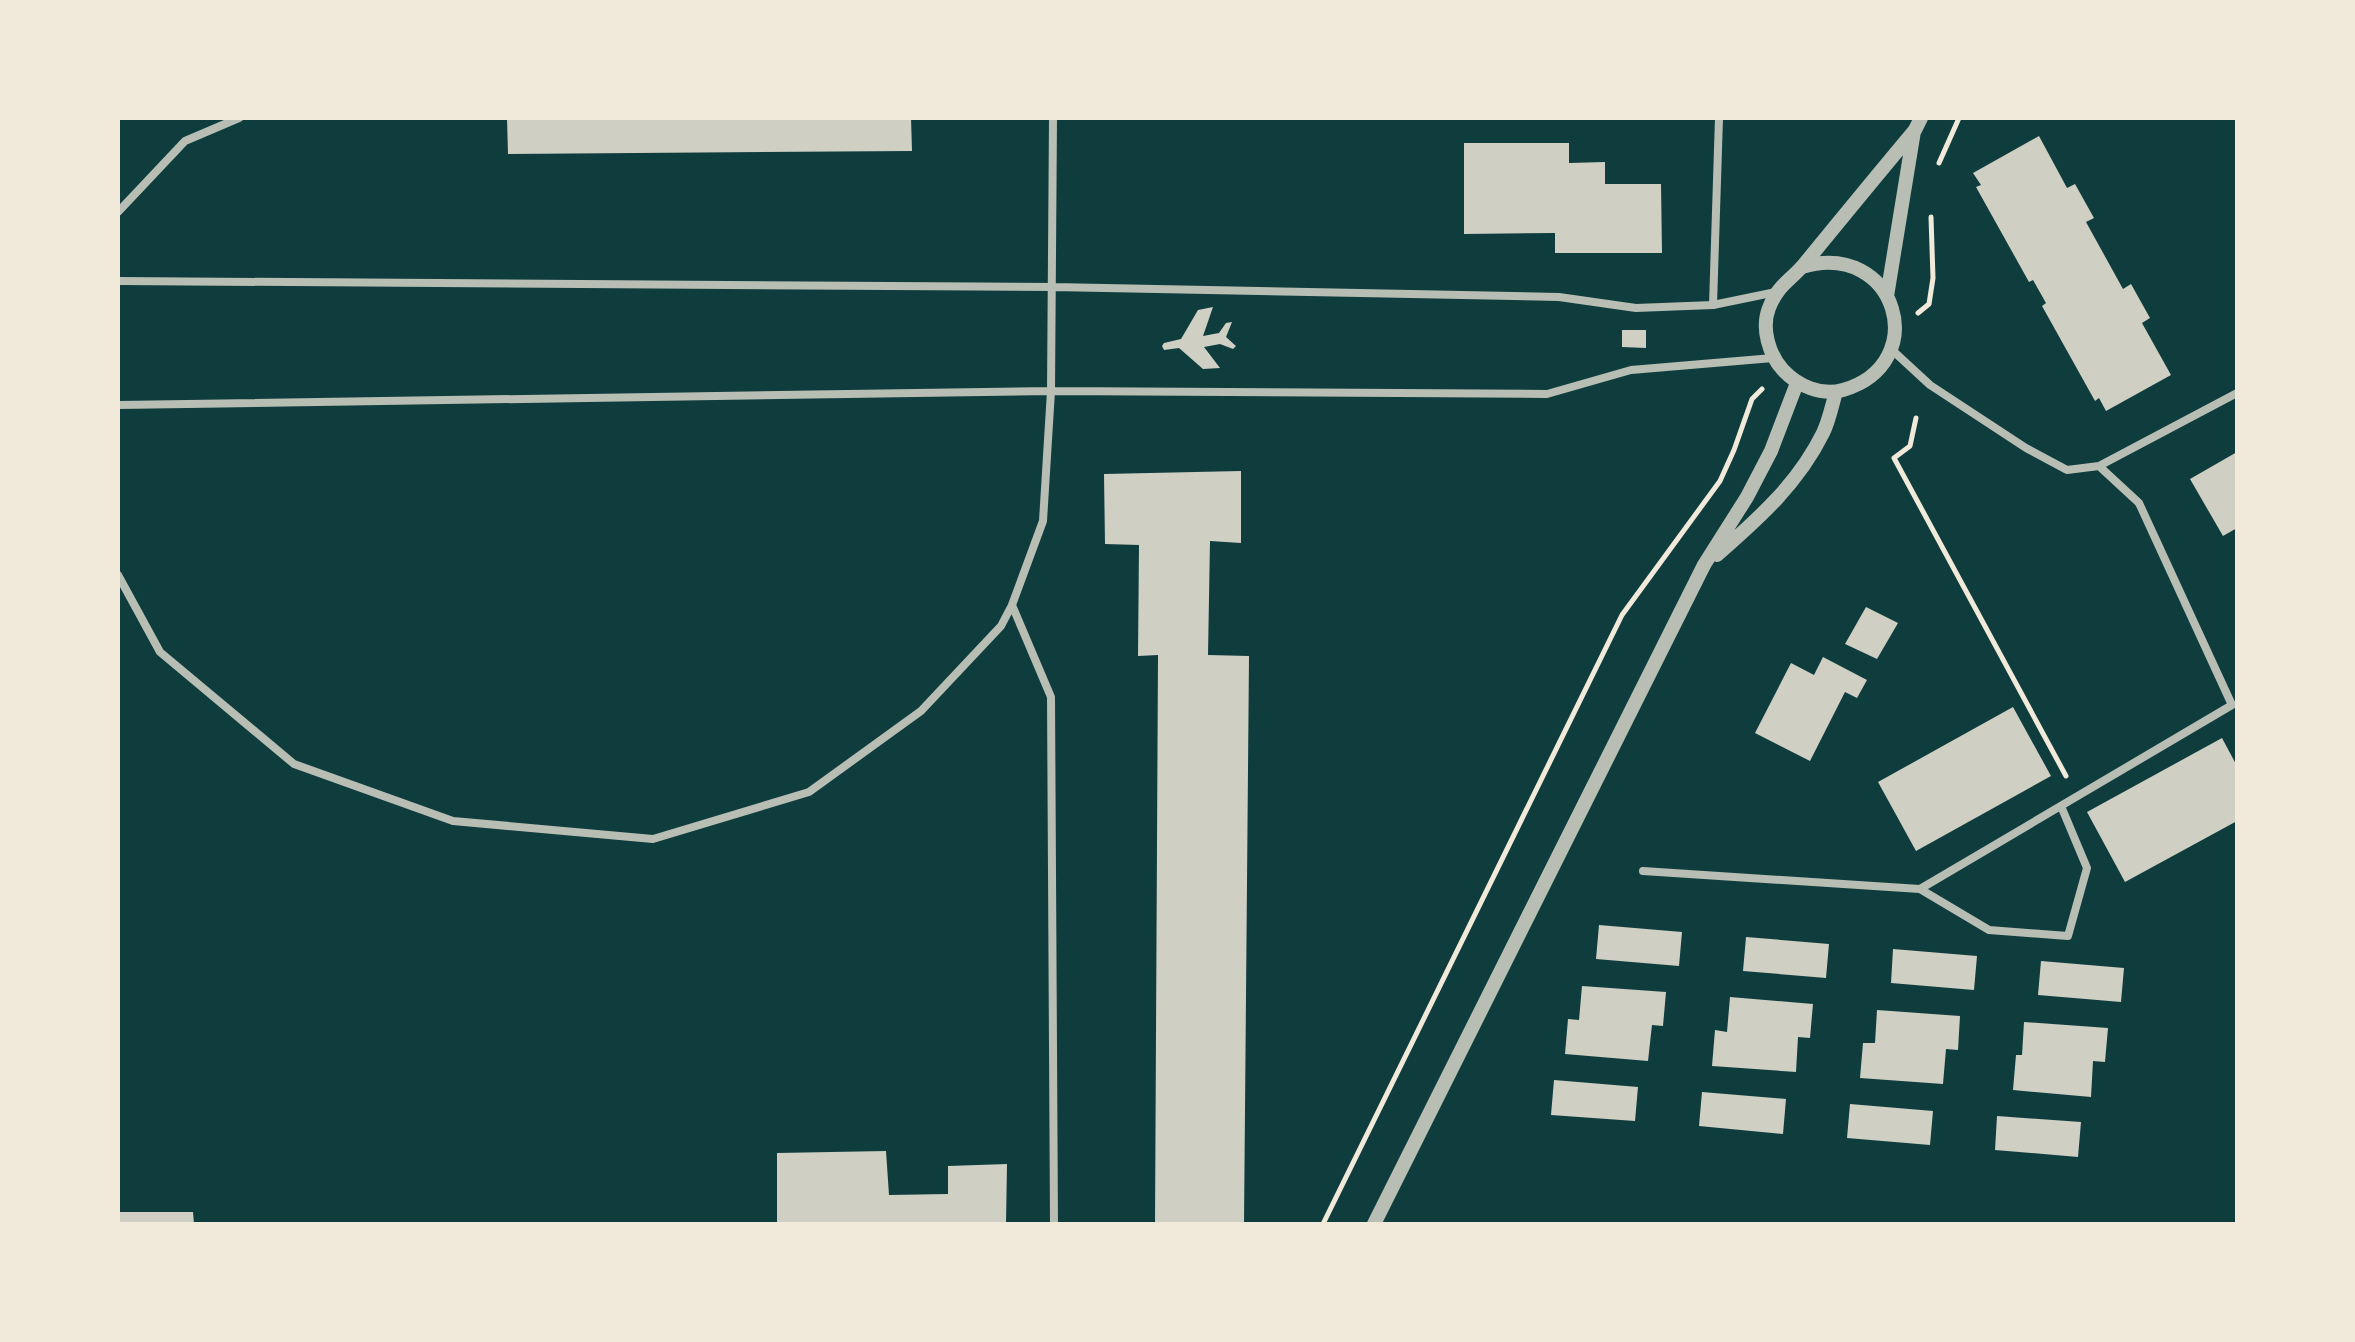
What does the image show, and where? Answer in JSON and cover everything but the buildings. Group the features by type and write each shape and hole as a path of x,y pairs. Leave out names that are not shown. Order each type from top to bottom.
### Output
{"street":[{"path":"118,212 185,141 239,118"},
{"path":"118,575 160,652 294,764 453,821 653,839 809,792 921,711 1001,626 1012,605 1043,521 1051,391 1053,118"},
{"path":"1713,305 1719,118"},
{"path":"1802,267 1822,261 1843,263 1873,278 1887,296 1894,314 1895,331 1891,349 1880,369 1857,386 1836,392 1819,391 1797,383 1773,358 1766,336 1767,313 1776,292 1802,267 1918,124"},
{"path":"1887,296 1918,124"},
{"path":"118,281 1053,287 1559,297 1636,308 1713,305 1776,292"},
{"path":"1891,349 1930,385 2026,448 2067,470 2099,466 2237,393"},
{"path":"118,405 1051,391 1547,394 1631,370 1773,358"},
{"path":"1374,1224 1704,565 1747,497 1771,451 1797,383"},
{"path":"1704,565 1767,511 1798,474 1824,432 1836,392"},
{"path":"1920,889 2232,705 2139,503 2099,466"},
{"path":"1012,605 1051,697 1054,1224"},
{"path":"1643,871 1920,889 1989,930 2068,936 2087,868 2061,806"}],"path":[{"path":"1937,166 1959,118"},
{"path":"1895,331 1929,304 1933,278 1932,206"},
{"path":"1323,1224 1622,615 1720,481 1752,399 1784,371"},
{"path":"1916,418 1910,446 1894,458 2066,774 2073,799"}]}
